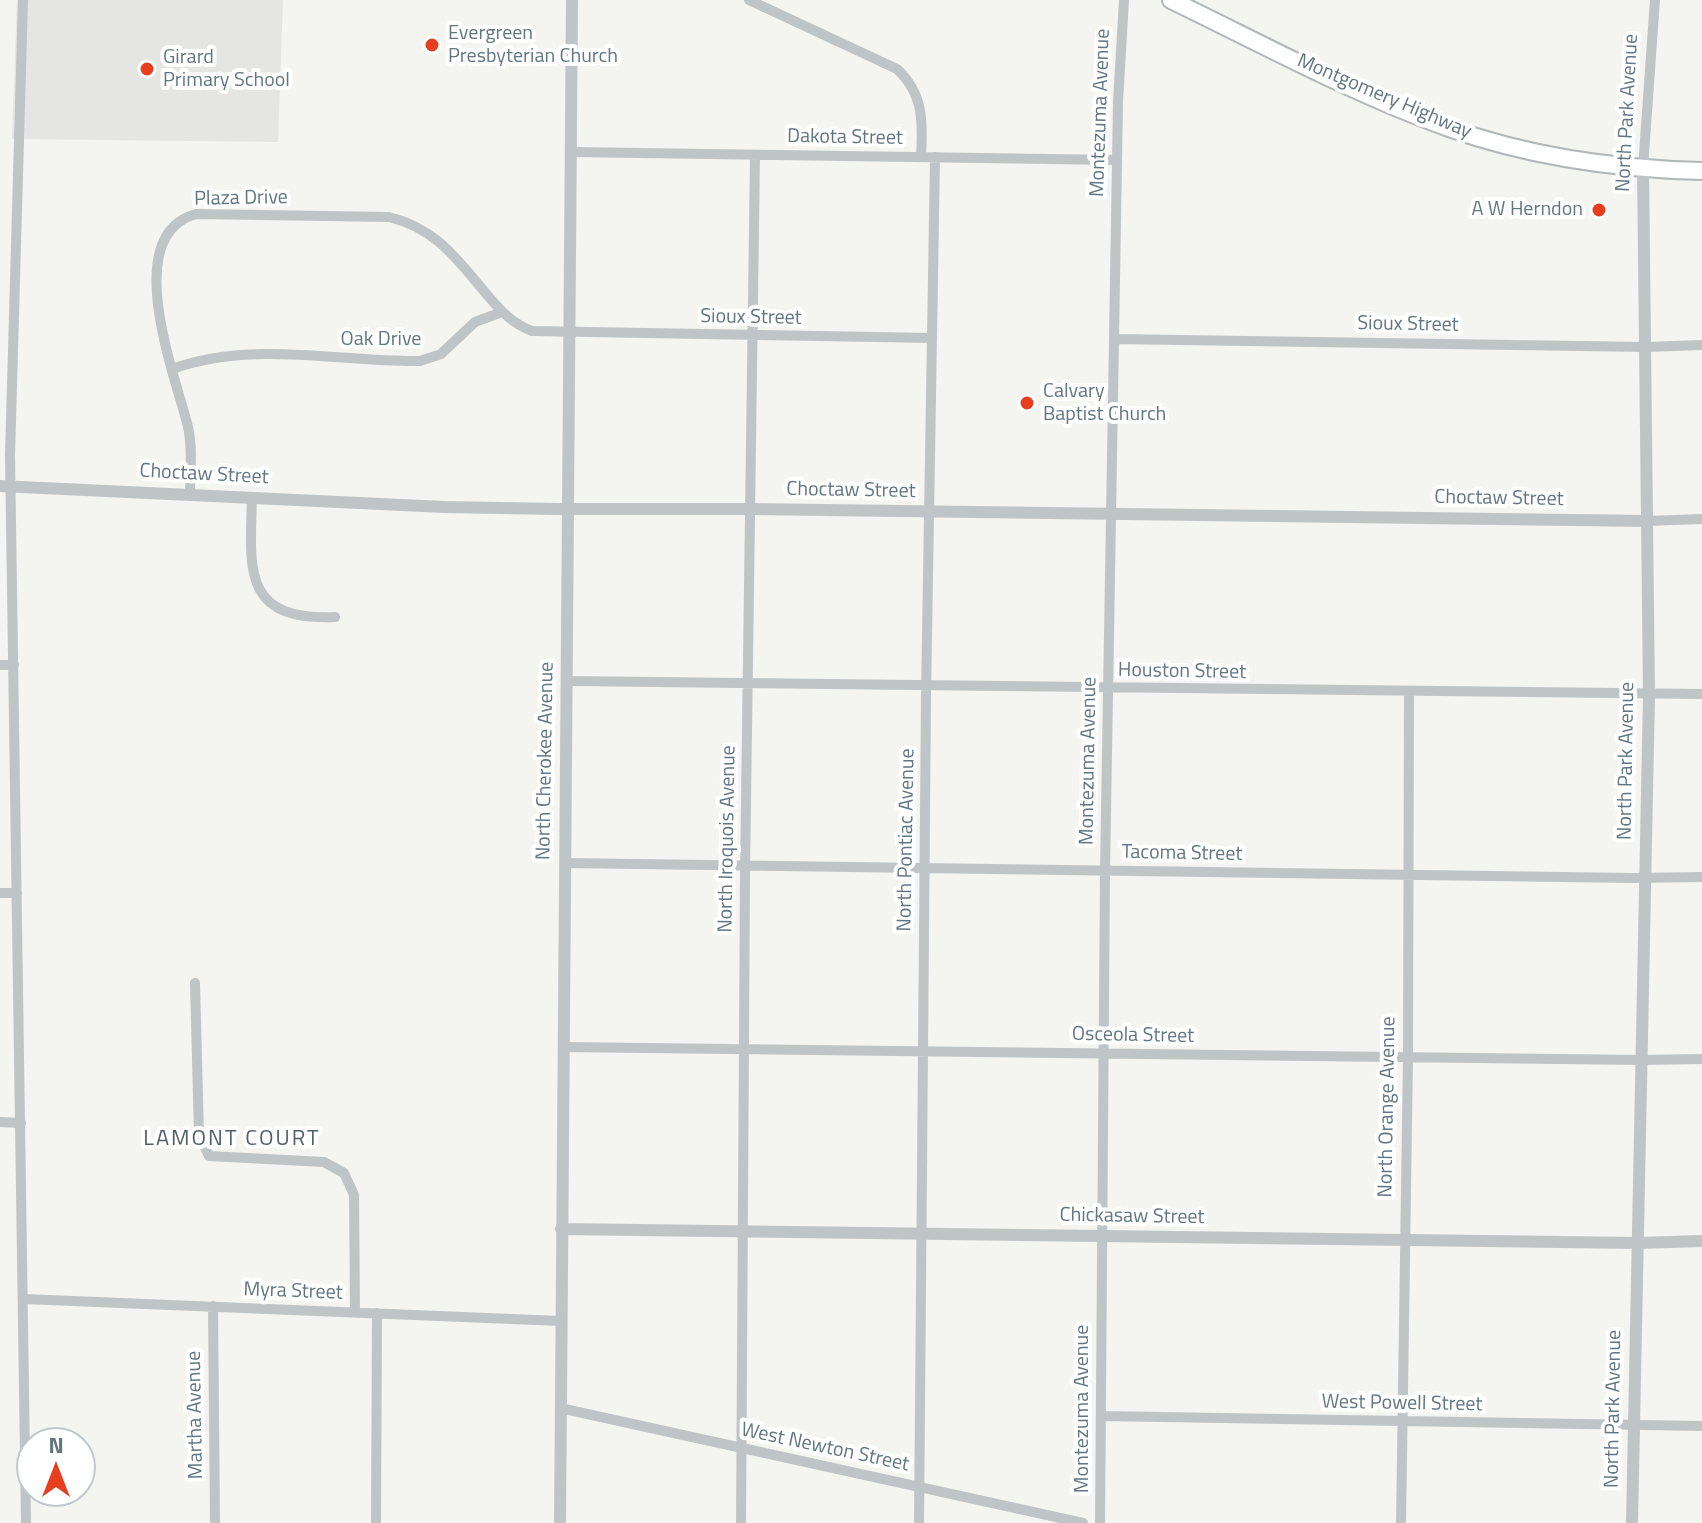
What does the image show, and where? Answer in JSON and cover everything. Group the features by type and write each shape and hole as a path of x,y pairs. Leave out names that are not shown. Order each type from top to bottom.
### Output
{"main road":[{"name":"Montgomery Highway","path":"1171,0 1392,105 1452,129 1564,158 1643,168 1702,171"}],"street":[{"path":"23,0 10,455 6,486 14,665 26,1523"},
{"name":"North Cherokee Avenue","path":"560,1523 572,0"},
{"path":"749,0 897,69 913,88 919,101 922,116 921,157"},
{"name":"Montezuma Avenue","path":"1100,1523 1105,871 1117,160 1124,0"},
{"name":"North Park Avenue","path":"1632,1523 1649,695 1643,168 1655,0"},
{"name":"Dakota Street","path":"572,152 1117,160"},
{"name":"North Iroquois Avenue","path":"741,1523 745,867 755,155"},
{"name":"North Pontiac Avenue","path":"919,1523 926,686 935,157"},
{"name":"Plaza Drive","path":"190,495 190,438 159,310 160,252 168,232 185,217 196,214 389,217 406,221 445,246 502,312"},
{"path":"502,312 513,322 532,331 570,332"},
{"name":"Oak Drive","path":"172,369 207,358 243,354 420,361 441,354 475,322 502,312"},
{"name":"Sioux Street","path":"570,332 932,338"},
{"name":"Sioux Street","path":"1114,339 1646,347 1702,345"},
{"name":"Choctaw Street","path":"6,486 444,507 1647,521 1702,519"},
{"path":"252,498 252,569 254,582 262,596 273,605 302,616 335,617"},
{"path":"0,665 14,665"},
{"name":"Houston Street","path":"567,681 1702,694"},
{"name":"North Orange Avenue","path":"1401,1523 1408,1057 1409,692"},
{"name":"Tacoma Street","path":"565,863 1702,877"},
{"path":"0,893 17,893"},
{"path":"195,983 199,1135 209,1156 318,1162 330,1164 344,1173 354,1195 355,1312"},
{"name":"Osceola Street","path":"563,1047 1702,1059"},
{"path":"0,1122 21,1123"},
{"name":"Chickasaw Street","path":"561,1229 1638,1243 1702,1241"},
{"name":"Myra Street","path":"24,1299 560,1321"},
{"name":"Martha Avenue","path":"213,1306 215,1523"},
{"path":"376,1523 377,1313"},
{"name":"West Newton Street","path":"560,1408 1083,1523"},
{"name":"West Powell Street","path":"1101,1416 1702,1426"}],"shaded area":[{"name":"Girard Primary School","path":"17,0 283,0 278,142 12,139"}],"place":[{"name":"Evergreen Presbyterian Church","path":"432,45"},
{"name":"Girard Primary School","path":"147,69"},
{"name":"A W Herndon","path":"1599,210"},
{"name":"Calvary Baptist Church","path":"1027,403"}],"district":[{"name":"LAMONT COURT","path":"232,1140"}]}
